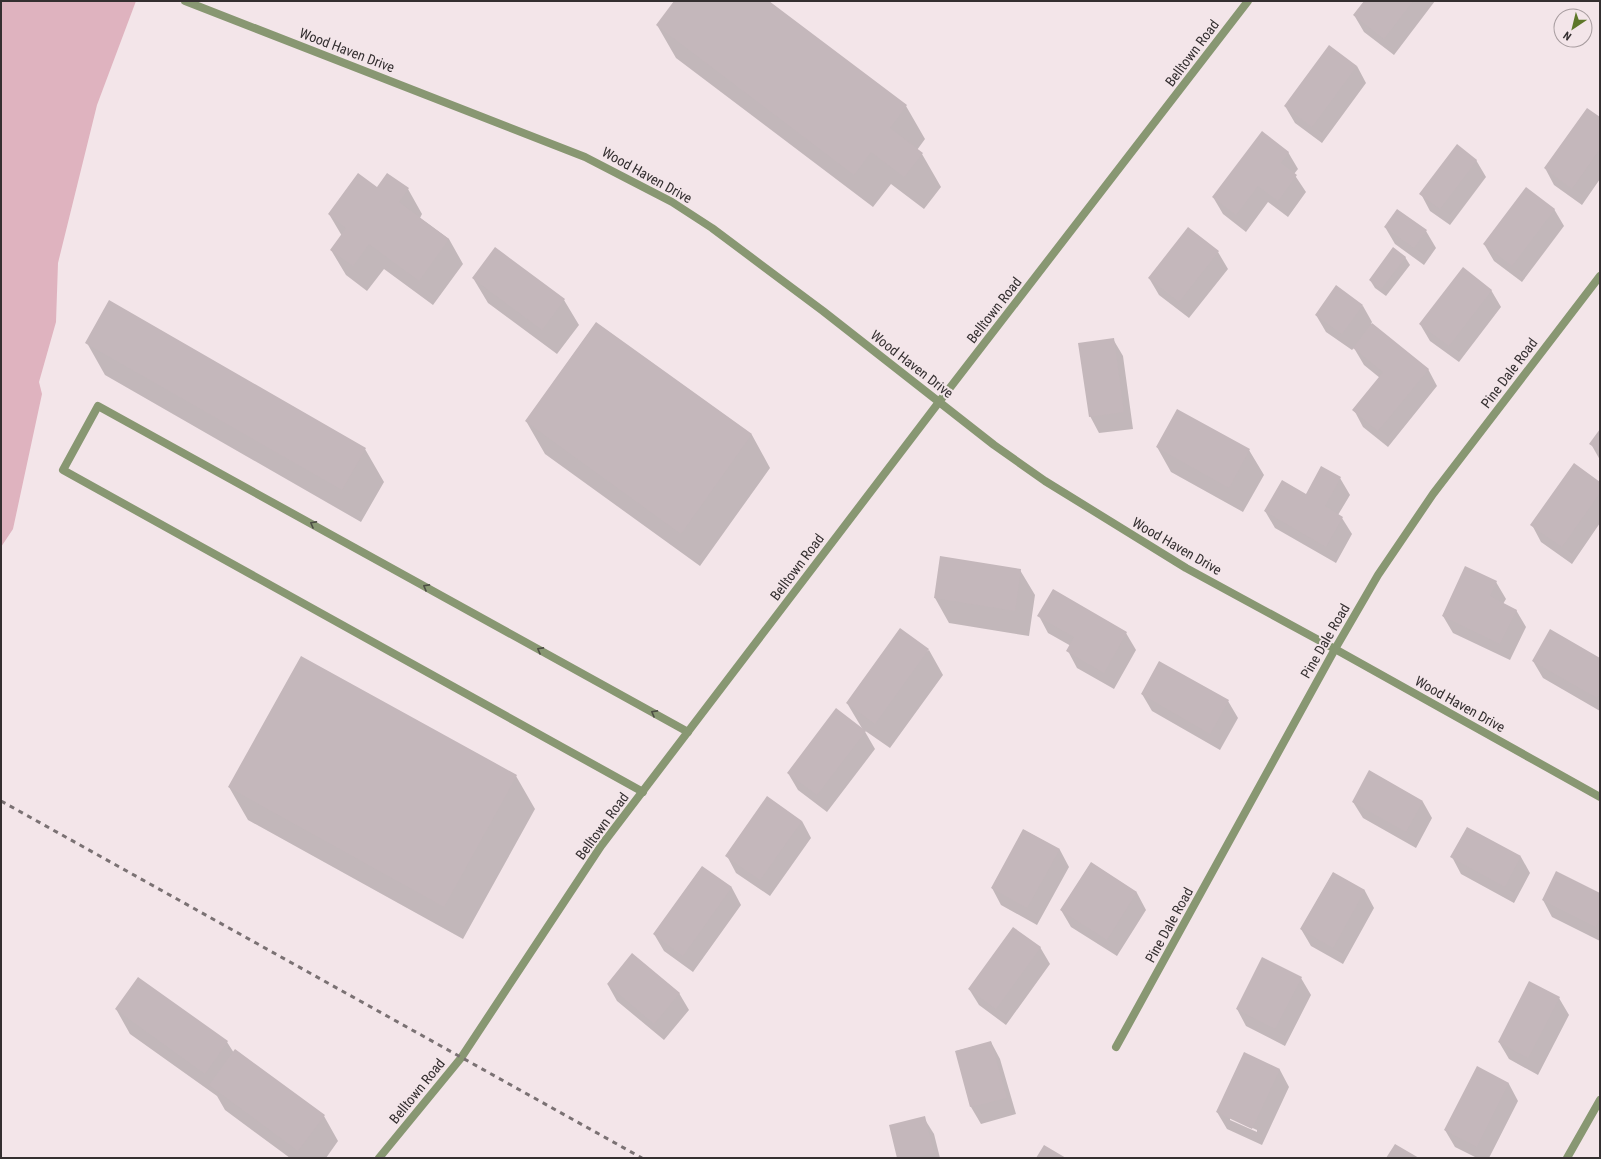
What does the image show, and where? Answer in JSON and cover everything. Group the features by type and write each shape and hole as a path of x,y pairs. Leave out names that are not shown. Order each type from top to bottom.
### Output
{"street":[{"name":"Wood Haven Drive","path":"185,1 585,157 672,202 712,228 823,311 994,445 1045,481 1186,568 1336,649 1600,797"},
{"name":"Belltown Road","path":"379,1158 461,1058 601,846 939,402 1248,1"},
{"name":"Pine Dale Road","path":"1116,1047 1378,575 1433,494 1600,276"},
{"path":"643,792 63,470 98,406 688,732"},
{"path":"1567,1158 1600,1100"}],"shaded area":[{"path":"1,1 136,1 97,105 58,263 56,322 39,382 42,394 13,529 1,547"}],"building":[{"path":"674,1 769,1 907,105 890,128 923,153 904,177 871,152 854,175 656,25"},
{"path":"1364,1 1413,1 1384,39 1353,15"},
{"path":"1329,45 1357,66 1312,127 1284,106"},
{"path":"1587,108 1600,117 1600,149 1572,189 1544,168"},
{"path":"1262,131 1289,152 1281,163 1297,175 1278,201 1258,186 1236,215 1212,197"},
{"path":"1457,144 1477,160 1440,209 1419,194"},
{"path":"358,173 377,187 387,173 409,188 399,202 449,239 419,281 369,244 353,266 330,250 346,228 328,214"},
{"path":"1526,187 1555,209 1512,266 1483,244"},
{"path":"1397,209 1427,230 1414,248 1384,227"},
{"path":"1188,227 1219,251 1179,302 1148,278"},
{"path":"495,247 565,299 542,330 472,278"},
{"path":"1393,247 1406,257 1381,289 1369,280"},
{"path":"1463,267 1492,290 1449,346 1419,324"},
{"path":"1336,285 1363,305 1342,334 1315,315"},
{"path":"109,300 366,448 342,490 85,343"},
{"path":"596,322 752,434 681,534 525,421"},
{"path":"1372,323 1429,369 1378,431 1352,410 1383,372 1353,348"},
{"path":"1114,338 1124,412 1089,417 1078,343"},
{"path":"1177,409 1250,449 1229,488 1156,447"},
{"path":"1600,429 1600,451 1589,444"},
{"path":"1574,463 1600,482 1600,493 1562,547 1530,525"},
{"path":"1321,466 1341,477 1325,506 1343,517 1326,547 1264,511 1282,480 1306,494"},
{"path":"940,556 1021,569 1015,611 934,598"},
{"path":"1465,566 1497,581 1490,596 1517,610 1500,644 1442,616"},
{"path":"1053,589 1127,632 1104,673 1066,651 1074,637 1037,616"},
{"path":"900,628 929,649 875,724 846,703"},
{"path":"1550,629 1600,658 1600,693 1597,698 1532,661"},
{"path":"301,656 517,775 444,907 228,787"},
{"path":"1159,661 1229,700 1210,734 1141,694"},
{"path":"836,708 866,731 817,795 787,773"},
{"path":"1369,770 1423,801 1406,832 1352,802"},
{"path":"767,796 802,821 760,880 725,856"},
{"path":"1467,827 1521,856 1505,887 1450,857"},
{"path":"1023,829 1060,849 1027,908 991,888"},
{"path":"1091,862 1137,892 1107,940 1060,910"},
{"path":"702,866 732,887 683,956 653,934"},
{"path":"1556,871 1600,893 1600,919 1596,927 1542,900"},
{"path":"1333,872 1365,890 1333,948 1300,929"},
{"path":"1013,927 1041,947 996,1009 968,989"},
{"path":"632,953 680,993 654,1024 607,984"},
{"path":"1262,957 1302,977 1275,1029 1236,1009"},
{"path":"138,977 228,1041 205,1074 115,1009"},
{"path":"1529,981 1560,997 1528,1058 1498,1042"},
{"path":"991,1041 1007,1098 970,1107 955,1051"},
{"path":"235,1049 325,1115 298,1151 209,1085"},
{"path":"1244,1052 1280,1069 1252,1129 1216,1112"},
{"path":"1477,1066 1509,1083 1477,1147 1444,1130"},
{"path":"925,1116 934,1153 914,1158 897,1158 889,1125"},
{"path":"1395,1144 1419,1158 1386,1158"},
{"path":"1044,1145 1066,1158 1036,1158"}],"railway":[{"path":"1,801 642,1158"}]}
